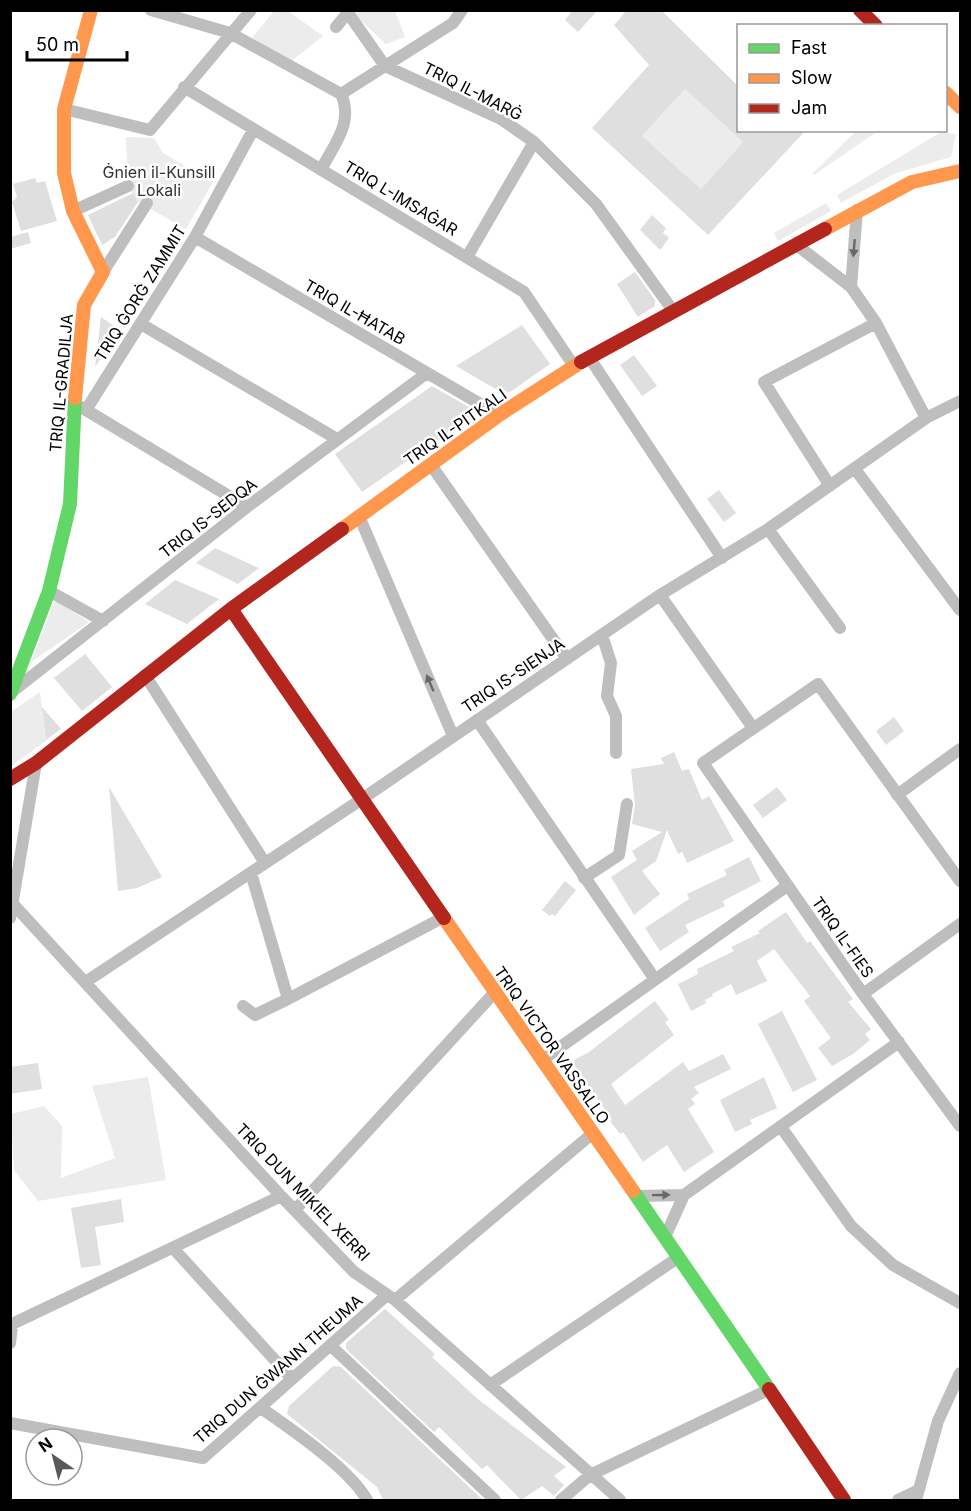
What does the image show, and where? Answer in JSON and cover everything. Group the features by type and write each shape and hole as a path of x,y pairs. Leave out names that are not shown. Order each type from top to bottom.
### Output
{"street":[{"path":"91,10 64,108 64,173 73,211 103,272"},
{"path":"151,10 230,33 341,94 347,107 347,121 321,170"},
{"path":"64,108 150,130 251,10"},
{"path":"341,94 385,66 462,10"},
{"path":"860,10 874,24"},
{"path":"336,27 349,12 385,66"},
{"name":"TRIQ IL-MARĠ","path":"385,66 501,119 534,142 596,204 674,312"},
{"name":"TRIQ L-IMSAĠAR","path":"184,87 524,292 574,366"},
{"path":"947,95 960,105"},
{"name":"TRIQ ĠORĠ ZAMMIT","path":"80,407 141,324 195,237 253,130"},
{"path":"467,257 534,142"},
{"path":"956,172 960,157"},
{"name":"TRIQ IL-PITKALI","path":"10,779 36,763 231,609 499,415 574,366 912,182 956,172"},
{"path":"73,211 128,186"},
{"path":"103,272 147,203"},
{"path":"851,286 857,210"},
{"name":"TRIQ IL-ĦATAB","path":"195,237 499,415"},
{"path":"798,246 851,286 876,322 926,418"},
{"name":"TRIQ IL-GRADILJA","path":"11,693 50,591 70,504 80,407 84,305 103,272"},
{"path":"830,486 764,382 876,322"},
{"path":"141,324 338,439"},
{"path":"589,357 722,558"},
{"name":"TRIQ IS-SEDQA","path":"11,693 247,507 427,373"},
{"name":"TRIQ IS-SIENJA","path":"87,981 362,799 660,596 768,529 926,418 960,401"},
{"path":"80,407 247,507"},
{"path":"431,465 567,659"},
{"path":"855,469 960,607"},
{"path":"359,516 453,736"},
{"path":"768,529 840,628"},
{"path":"50,591 103,621"},
{"path":"660,596 753,728 818,684 960,881"},
{"name":"TRIQ VICTOR VASSALLO","path":"231,609 844,1500"},
{"path":"602,635 611,663 607,696 616,716 616,753"},
{"path":"145,675 265,863"},
{"path":"477,720 654,978"},
{"name":"TRIQ IL-FIES","path":"753,728 703,763 863,994 960,1126"},
{"path":"897,795 960,749"},
{"path":"12,911 36,763"},
{"path":"584,878 619,855 627,804"},
{"path":"251,873 288,999"},
{"path":"542,1060 787,885"},
{"name":"TRIQ DUN MIKIEL XERRI","path":"12,911 87,981 281,1196 354,1272 391,1298 620,1500"},
{"path":"243,1006 250,1014 255,1015 444,917"},
{"path":"863,994 960,924"},
{"path":"295,1210 495,992"},
{"path":"665,1237 684,1195 899,1042"},
{"path":"781,1126 850,1226 894,1265 960,1303"},
{"name":"TRIQ DUN ĠWANN THEUMA","path":"10,1423 203,1458 330,1345 593,1133"},
{"path":"637,1196 684,1195"},
{"path":"10,1342 11,1326 281,1196"},
{"path":"173,1248 292,1378"},
{"path":"490,1385 679,1257"},
{"path":"330,1345 495,1500"},
{"path":"898,1500 917,1496 938,1421 960,1373"},
{"path":"561,1500 590,1475 768,1390"},
{"path":"261,1408 313,1447 346,1476 367,1500"}],"green space":[{"path":"275,10 288,11 323,36 290,62 252,38"},
{"path":"359,11 395,11 405,37 386,44 355,15"},
{"path":"685,89 743,142 701,189 642,136"},
{"path":"855,132 877,132 814,175 813,173"},
{"path":"941,132 956,134 951,157 896,173 841,203 837,195"},
{"name":"Ġnien il-Kunsill Lokali","path":"126,137 154,138 163,153 213,182 186,229 138,202 128,186"},
{"path":"826,203 831,211 778,241 774,233"},
{"path":"55,600 89,622 31,662"},
{"path":"40,692 46,741 11,766 11,712"},
{"path":"148,1077 166,1180 38,1201 14,1170 11,1114 44,1106 62,1126 61,1178 115,1158 92,1086"}],"building":[{"path":"573,10 598,10 578,32 565,20"},
{"path":"627,10 661,10 737,85 737,132 804,132 708,235 592,128 649,65 614,25","holes":["685,89 743,142 701,189 642,136"]},
{"path":"35,178 37,183 45,181 57,221 21,231 12,202 17,197 13,184"},
{"path":"133,193 138,202 115,237 102,245 88,215"},
{"path":"652,215 666,228 663,233 669,238 660,250 640,230"},
{"path":"28,232 31,243 10,249 10,237"},
{"path":"635,272 655,300 655,306 638,317 617,284"},
{"path":"101,317 120,330 95,367"},
{"path":"522,325 550,364 510,392 499,391 456,366"},
{"path":"634,355 657,386 642,396 620,365"},
{"path":"432,386 474,410 474,414 362,492 335,454"},
{"path":"719,490 736,513 724,522 707,499"},
{"path":"215,548 259,568 238,584 196,563"},
{"path":"175,580 219,599 187,624 145,604"},
{"path":"85,654 112,687 82,711 54,678"},
{"path":"42,707 61,729 46,740"},
{"path":"894,717 904,731 886,745 876,731"},
{"path":"674,752 682,771 689,769 702,800 709,796 734,841 687,863 682,852 678,854 667,830 656,861 642,871 660,894 634,915 611,877 637,860 632,851 662,832 632,824 635,805 631,769 664,764 661,758"},
{"path":"109,787 162,877 137,888 118,891"},
{"path":"777,787 787,800 763,818 753,805"},
{"path":"749,857 761,881 723,901 725,906 685,925 689,932 660,951 645,928 689,899 687,894 727,875 724,870"},
{"path":"565,881 576,890 555,916 552,914 550,916 542,910"},
{"path":"786,912 807,943 810,941 853,999 848,1002 871,1029 865,1034 870,1040 853,1054 832,1066 818,1048 831,1038 804,1001 810,996 774,949 757,961 767,981 736,995 731,984 712,994 713,996 705,1000 706,1003 691,1011 678,984 698,974 697,969 734,951 731,947 760,933 758,931"},
{"path":"655,1001 669,1020 665,1022 674,1035 611,1084 625,1105 683,1062 689,1071 723,1054 731,1069 694,1087 699,1093 691,1099 695,1104 688,1109 714,1152 684,1172 667,1145 643,1162 623,1132 620,1134 610,1121 612,1120 575,1066 574,1060 589,1052"},
{"path":"782,1011 817,1080 793,1092 758,1024"},
{"path":"38,1063 42,1089 10,1094 10,1067"},
{"path":"764,1077 777,1108 750,1120 752,1124 735,1132 720,1100"},
{"path":"121,1199 124,1222 95,1227 101,1265 81,1268 71,1208"},
{"path":"385,1309 435,1354 432,1357 479,1400 566,1467 554,1476 564,1485 554,1496 542,1486 521,1500 487,1465 482,1469 439,1427 434,1432 346,1349 346,1343"},
{"path":"333,1366 341,1367 483,1500 383,1500 377,1487 287,1414 289,1406"}],"traffic: fast":[{"path":"10,694 49,591 70,504 75,398"},
{"path":"633,1191 769,1389"}],"traffic: slow":[{"path":"75,398 84,305 103,272 73,211 64,173 64,109 91,10"},
{"path":"947,94 960,107"},
{"path":"825,229 912,182 960,171"},
{"path":"342,529 499,415 581,362"},
{"path":"444,918 633,1191"}],"traffic: jam":[{"path":"860,10 874,24"},
{"path":"581,362 825,229"},
{"path":"10,779 36,763 231,609 342,529"},
{"path":"231,609 444,918"},
{"path":"769,1389 844,1500"}]}
